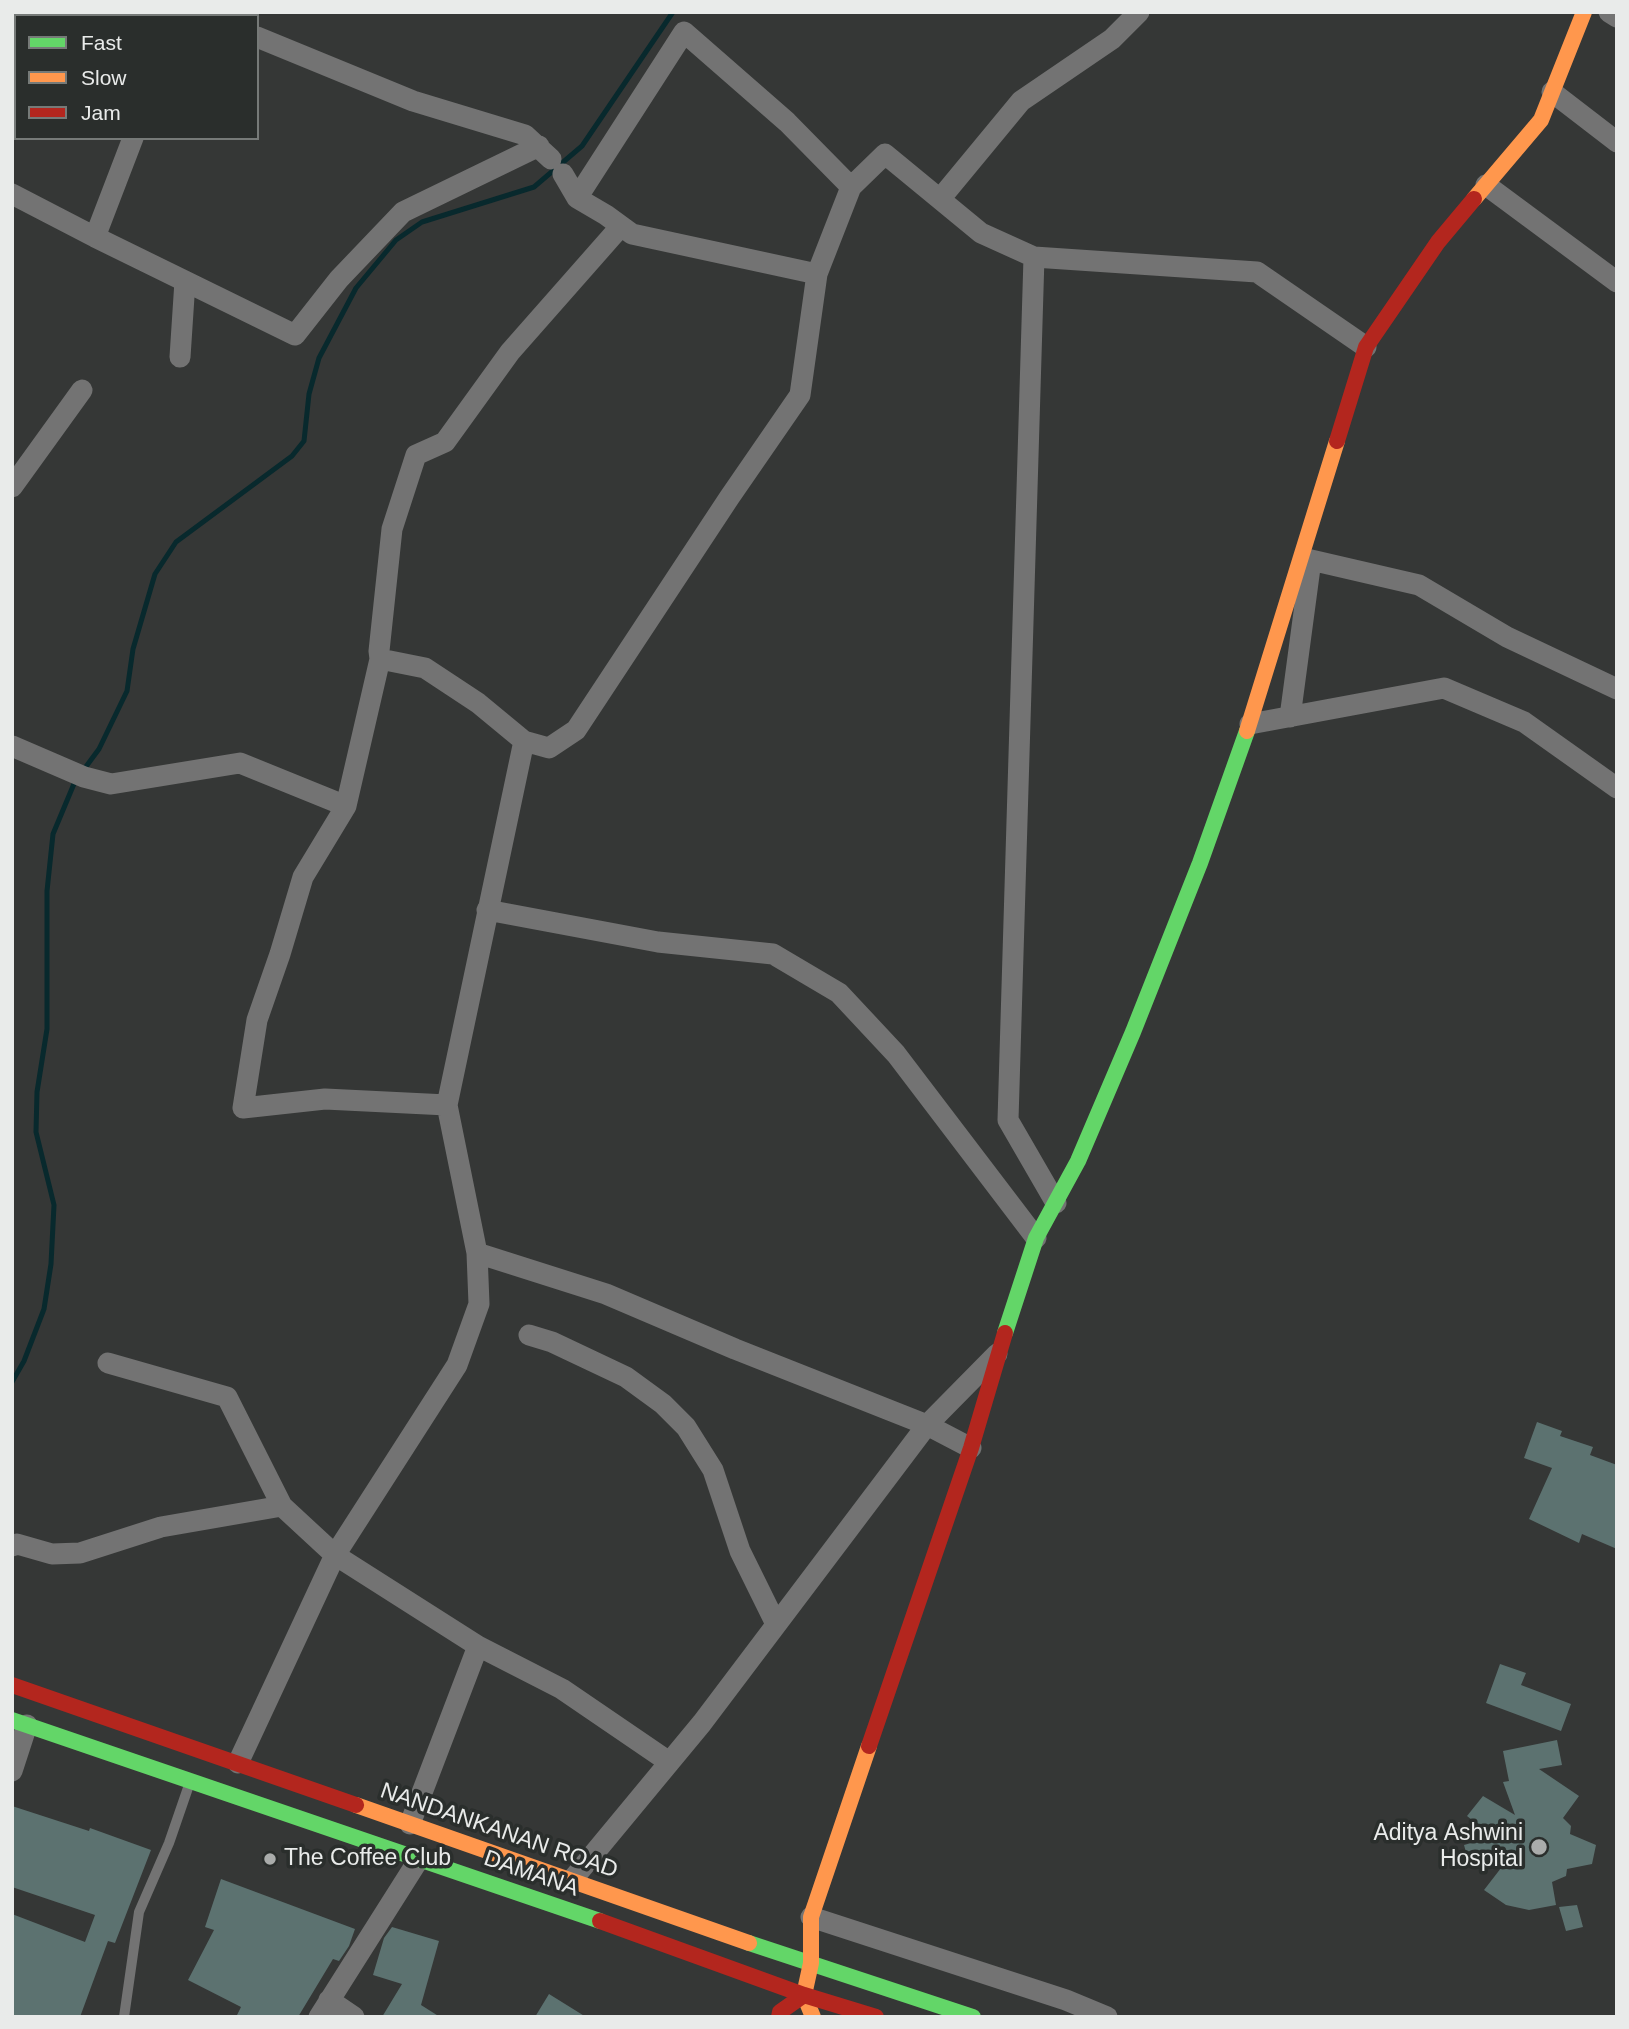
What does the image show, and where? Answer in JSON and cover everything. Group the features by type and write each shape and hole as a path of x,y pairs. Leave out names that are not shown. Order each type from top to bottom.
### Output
{"street":[{"path":"813,2017 804,1995 811,1964 811,1917 971,1448 998,1353 1037,1238 1078,1161 1133,1032 1200,863 1250,724 1366,347 1438,242 1541,120 1584,12"},
{"path":"1609,12 1617,17"},
{"path":"940,199 1021,101 1090,55 1129,15"},
{"path":"577,198 684,32 788,122 851,187"},
{"path":"259,38 413,101 525,135 551,159 577,198 632,234 817,274"},
{"path":"1552,92 1617,142"},
{"path":"95,237 132,140"},
{"path":"380,659 425,668 478,702 524,741 548,748 576,730 800,395 817,274 851,187 885,154 981,233 1034,257 1257,272 1366,347"},
{"path":"12,194 295,335 339,279 403,212 551,159"},
{"path":"1486,185 1617,282"},
{"path":"447,1105 325,1099 243,1108 257,1020 303,877 346,806 380,659 392,529 416,455 445,443 510,352 621,226"},
{"path":"1034,257 1008,1120 1056,1203"},
{"path":"180,357 185,281"},
{"path":"12,487 82,390"},
{"path":"1290,717 1311,560 1419,584 1507,637 1617,689"},
{"path":"1250,724 1444,688 1524,722 1617,788"},
{"path":"238,1763 335,1555 457,1364 479,1304 477,1253 447,1105 524,741"},
{"path":"12,746 84,777 111,784 240,763 346,806"},
{"path":"487,910 658,942 773,954 784,960 839,993 896,1054 1037,1238"},
{"path":"477,1253 606,1294 735,1349 927,1425 971,1448"},
{"path":"529,1335 552,1342 626,1377 663,1404 686,1427 713,1470 740,1551 776,1624"},
{"path":"572,1880 669,1762 927,1425 998,1353"},
{"path":"108,1363 227,1397 282,1506 335,1555 478,1646 562,1689 669,1762"},
{"path":"12,1546 17,1544 52,1553 80,1553 161,1527 282,1506"},
{"path":"411,1824 478,1646"},
{"name":"NANDANKANAN ROAD","path":"12,1685 811,1964 972,2017"},
{"path":"12,1771 20,1723"},
{"name":"DAMANA","path":"20,1723 137,1761 804,1995 876,2017"},
{"path":"354,2017 324,2009 418,1859"},
{"path":"811,1917 1066,2000 1107,2017"},
{"path":"779,2017 780,2012 804,1995"}],"lane":[{"path":"124,2017 139,1912 169,1843 190,1781"}],"building":[{"path":"1537,1422 1562,1431 1560,1436 1593,1447 1590,1455 1617,1465 1617,1549 1582,1534 1579,1543 1529,1519 1552,1468 1524,1458"},
{"path":"1500,1664 1526,1673 1521,1685 1571,1704 1561,1731 1486,1703"},
{"path":"1557,1740 1562,1765 1539,1769 1579,1796 1563,1818 1571,1826 1570,1834 1596,1845 1592,1864 1567,1869 1566,1876 1552,1882 1556,1905 1529,1910 1506,1905 1484,1890 1508,1859 1470,1867 1464,1845 1493,1837 1467,1816 1483,1796 1515,1815 1503,1782 1509,1781 1503,1751"},
{"path":"12,1806 89,1831 90,1828 151,1850 115,1943 108,1941 80,2017 12,2017 12,1914 85,1942 95,1915 12,1887"},
{"path":"221,1879 355,1929 349,1946 339,1961 333,1959 298,2017 236,2017 241,2007 188,1980 214,1930 205,1927"},
{"path":"1577,1905 1583,1927 1566,1931 1559,1907"},
{"path":"392,1927 439,1941 421,2005 440,2017 382,2017 402,1984 373,1975 384,1938"},
{"path":"549,1994 586,2017 535,2017"}],"waterway":[{"path":"82,772 99,749 127,691 133,649 155,574 176,542 292,456 304,441 309,394 319,358 356,288 396,240 422,222 534,187 582,146 673,12"},
{"path":"12,1382 24,1361 44,1309 51,1264 54,1205 36,1132 37,1092 47,1029 47,891 53,834 76,779"}],"traffic: fast":[{"path":"1005,1333 1036,1238 1078,1161 1133,1032 1200,863 1247,731"},
{"path":"12,1720 600,1921"},
{"path":"749,1943 973,2017"}],"traffic: slow":[{"path":"1474,199 1541,120 1584,12"},
{"path":"1247,731 1337,441"},
{"path":"813,2017 804,1995 811,1963 811,1917 869,1746"},
{"path":"356,1805 749,1943"}],"traffic: jam":[{"path":"1337,441 1366,347 1438,242 1474,199"},
{"path":"869,1746 971,1448 1005,1333"},
{"path":"12,1685 356,1805"},
{"path":"600,1921 804,1995 876,2017"},
{"path":"779,2017 780,2012 804,1995"}],"place":[{"name":"Aditya Ashwini Hospital","path":"1539,1847"},
{"name":"The Coffee Club","path":"270,1859"}]}
